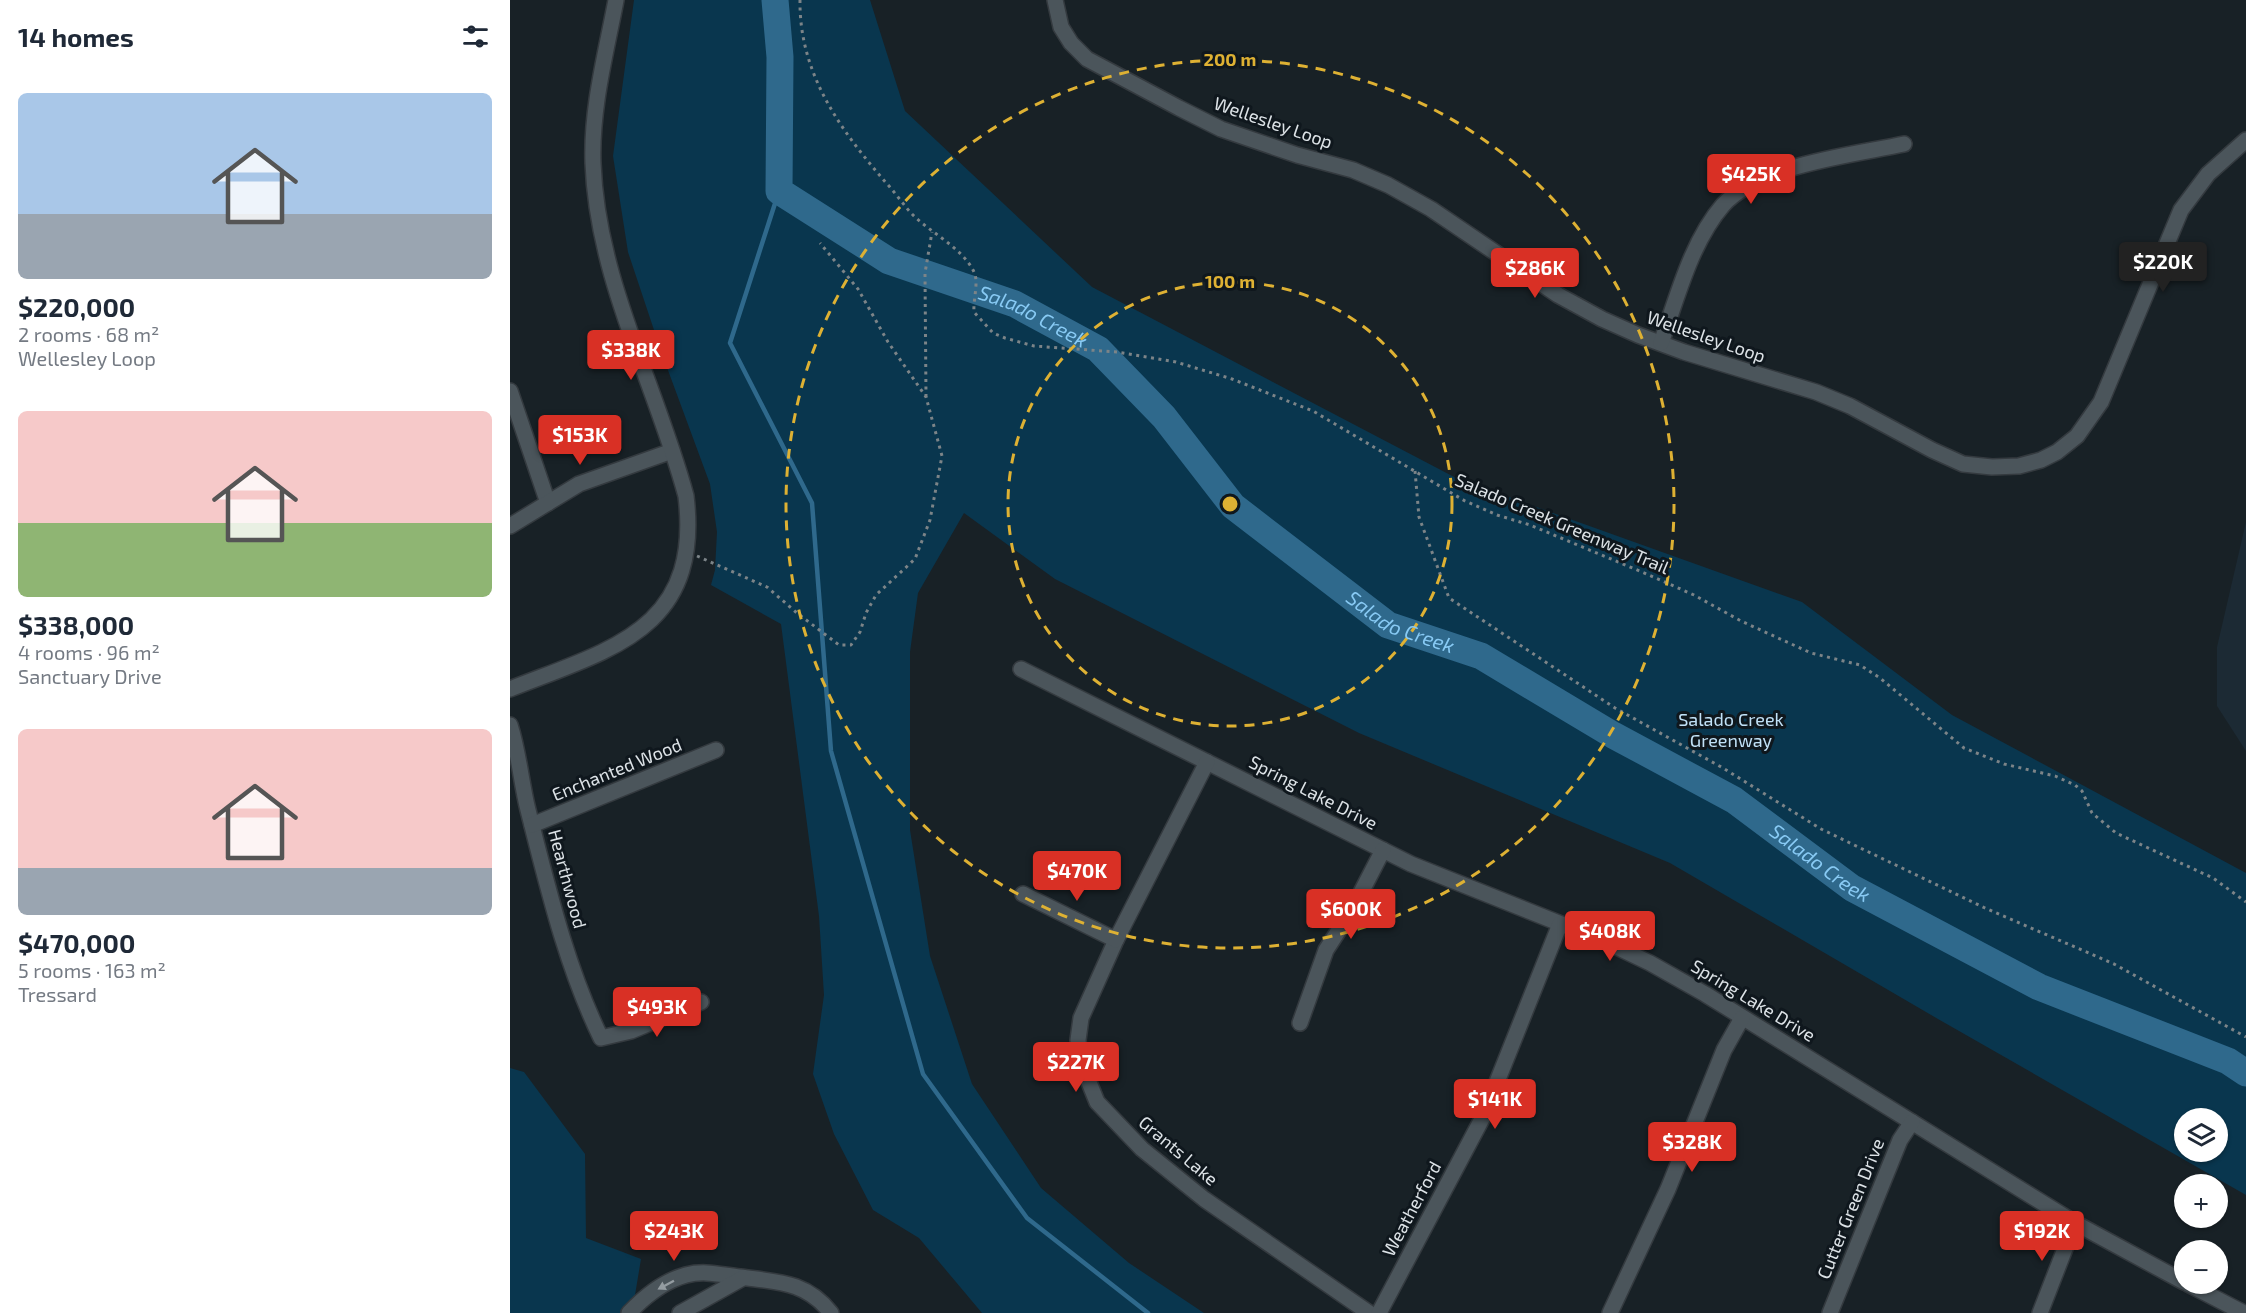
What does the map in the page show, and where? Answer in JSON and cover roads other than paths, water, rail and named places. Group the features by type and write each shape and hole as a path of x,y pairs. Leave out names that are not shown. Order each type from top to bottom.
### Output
{"street":[{"path":"510,689 611,649 636,634 665,604 679,579 687,552 690,524 686,496 609,266 596,202 593,161 594,123 597,96 616,0"},
{"name":"Wellesley Loop","path":"1055,0 1060,27 1071,43 1087,59 1221,129 1297,155 1353,170 1388,185 1431,209 1558,295 1602,319 1661,344 1816,392 1851,406 1963,464 1992,467 2019,466 2041,460 2077,436 2101,402 2181,210 2208,174 2246,140"},
{"path":"1661,344 1695,254 1708,226 1724,204 1751,184 1774,173 1904,144"},
{"path":"510,391 548,503"},
{"path":"510,526 579,484 672,451"},
{"name":"Spring Lake Drive","path":"1021,669 1383,850 1446,879 1650,963 2076,1223 2174,1277"},
{"name":"Hearthwood","path":"510,725 532,825 568,961 601,1038 631,1031 701,1002"},
{"name":"Enchanted Wood","path":"532,825 716,750"},
{"name":"Grants Lake","path":"1207,762 1116,940 1082,1018 1078,1040 1080,1060 1097,1102 1142,1149 1204,1199 1368,1313"},
{"path":"1300,1023 1326,950 1352,910 1383,850"},
{"path":"1023,894 1116,940"},
{"name":"Weatherford","path":"1379,1313 1492,1098 1560,924"},
{"path":"1610,1313 1668,1189 1724,1050 1742,1018"},
{"name":"Cutter Green Drive","path":"1830,1313 1900,1140 1912,1122"},
{"path":"2040,1313 2076,1223"},
{"path":"629,1313 644,1297 684,1275 706,1272 767,1279 796,1286 813,1296 831,1313"},
{"path":"680,1313 743,1278"},
{"path":"2207,1294 2244,1313"}],"waterway":[{"name":"Salado Creek","path":"775,0 780,57 779,191 889,261 1015,304 1098,349 1164,417 1233,506 1388,625 1481,656 1613,735 1734,800 1852,888 2039,987 2228,1061 2246,1073"},
{"path":"779,191 730,343 812,503 831,751 923,1074 1027,1218 1148,1313"}],"park label":[{"name":"Salado Creek Greenway","path":"1731,730"}]}
